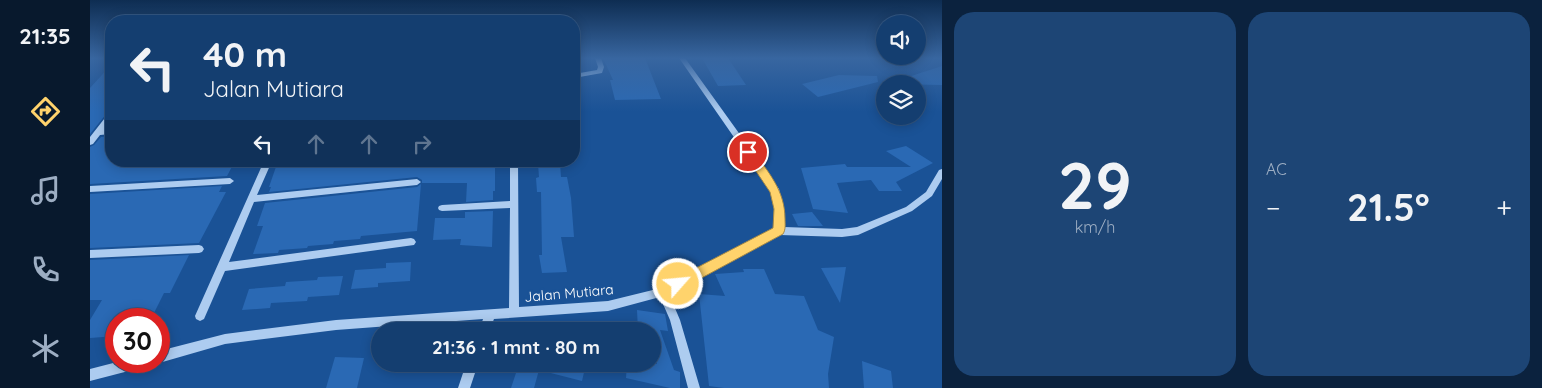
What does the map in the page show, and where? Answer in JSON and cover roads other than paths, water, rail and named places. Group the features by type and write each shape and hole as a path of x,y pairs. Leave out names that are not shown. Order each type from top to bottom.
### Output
{"street":[{"path":"695,76 776,192 780,209 779,231 842,233 858,231 909,209 929,194 942,172"},
{"path":"90,142 105,123"},
{"path":"98,132 105,132"},
{"path":"200,316 265,167"},
{"path":"514,167 514,313"},
{"path":"90,189 230,181"},
{"path":"252,199 417,182"},
{"path":"442,208 514,204"},
{"name":"Jalan Mutiara","path":"170,354 225,340 327,326 608,306 663,292 779,231"},
{"path":"222,267 411,242"},
{"path":"90,254 199,249"},
{"path":"663,292 675,320 694,388"},
{"path":"488,322 491,314"},
{"path":"90,376 105,372"},
{"path":"464,388 469,372"}]}
